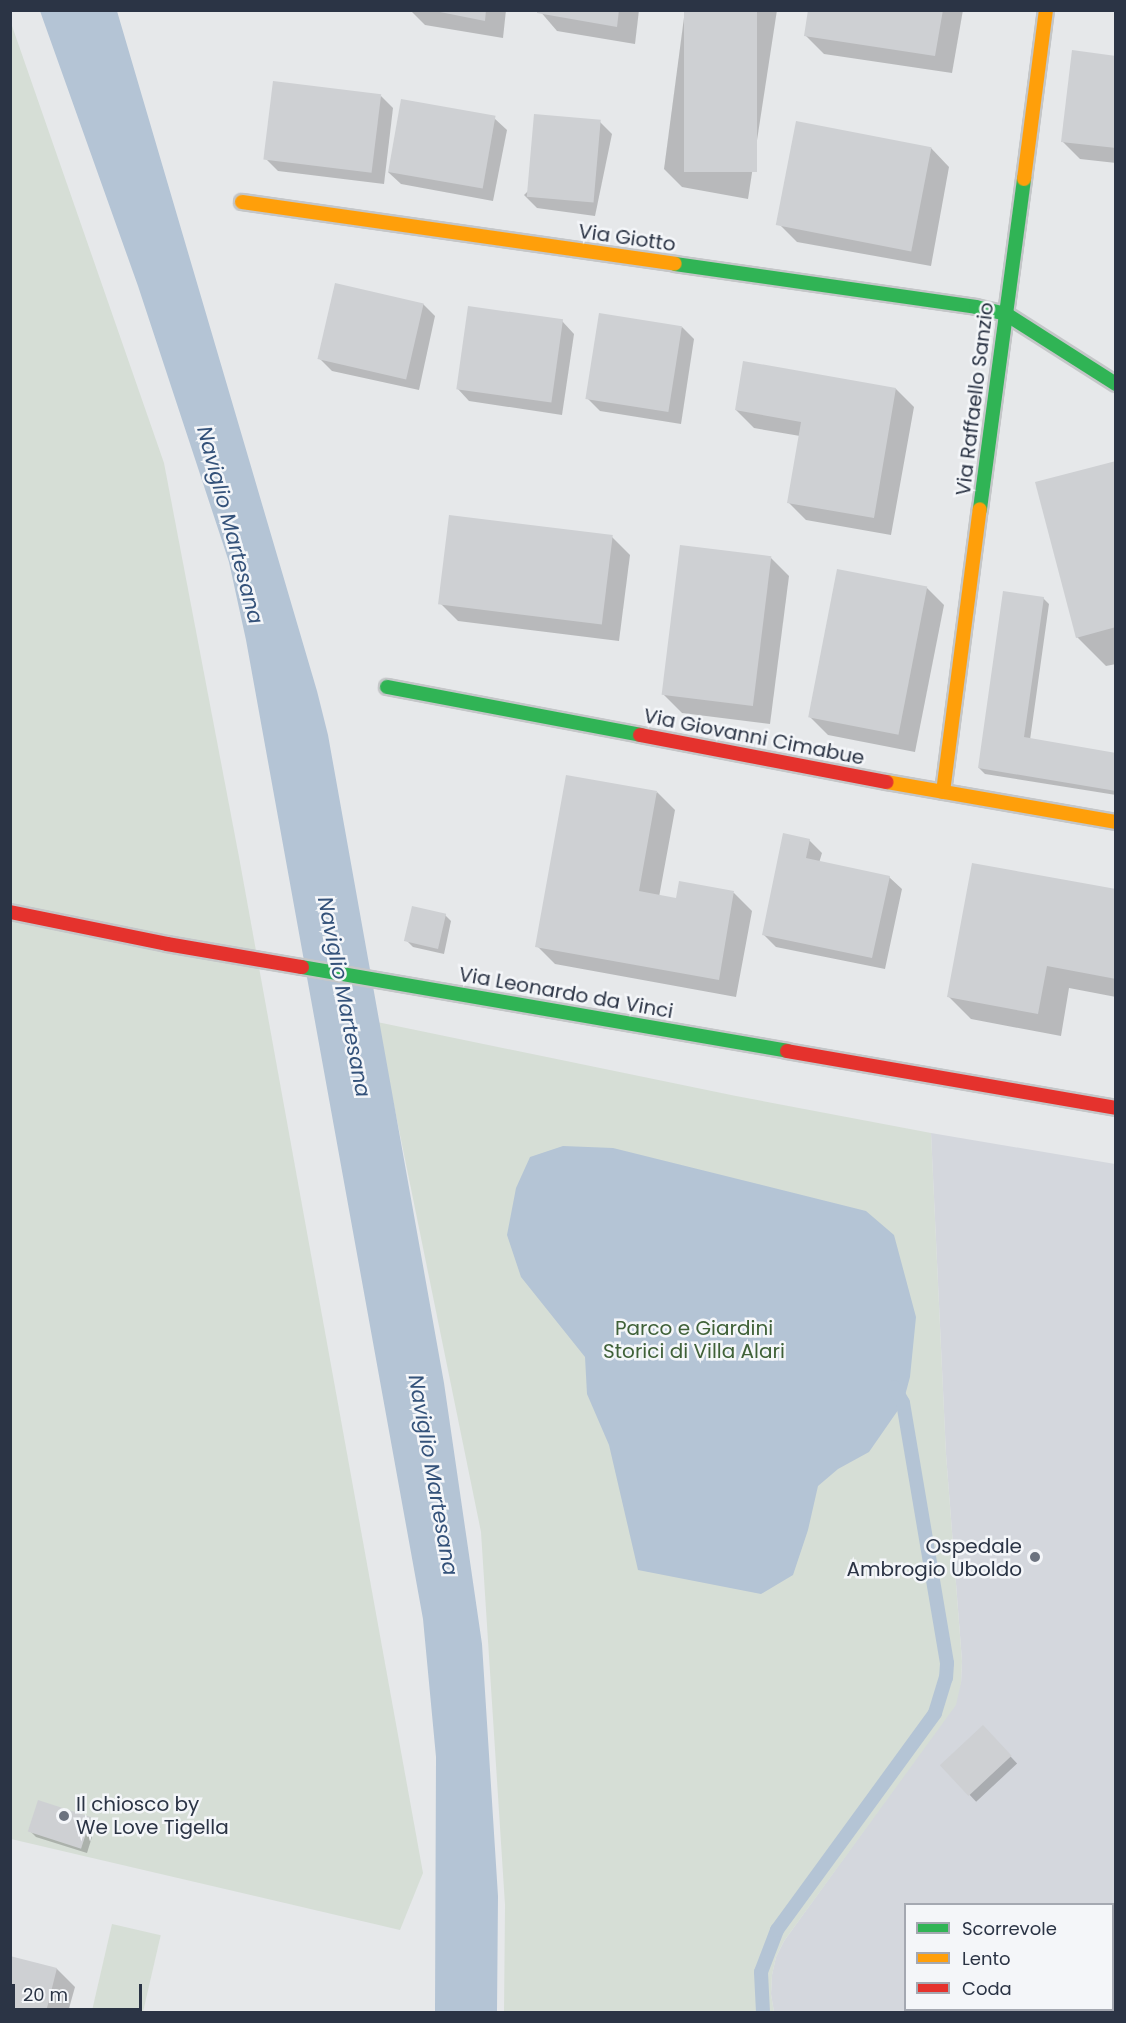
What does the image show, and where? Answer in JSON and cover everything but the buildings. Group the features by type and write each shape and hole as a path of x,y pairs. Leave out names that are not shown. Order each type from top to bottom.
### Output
{"street":[{"name":"Via Raffaello Sanzio","path":"943,792 1046,10"},
{"name":"Via Giotto","path":"242,202 975,307 1006,314 1116,384"},
{"name":"Via Giovanni Cimabue","path":"387,687 943,792 1116,822"},
{"name":"Via Leonardo da Vinci","path":"10,912 167,944 1116,1108"}],"shaded area":[{"name":"Ospedale Ambrogio Uboldo","path":"931,1133 1115,1164 1115,2012 774,2012 771,1994 772,1975 776,1957 784,1941 915,1760 961,1683 962,1661 946,1454"}],"green space":[{"path":"10,20 164,463 239,857 423,1873 400,1930 11,1839"},
{"name":"Parco e Giardini Storici di Villa Alari","path":"377,1022 736,1096 931,1133 946,1454 962,1661 961,1683 956,1705 784,1941 776,1957 772,1975 771,1994 774,2012 504,2012 505,1905 481,1532"},
{"path":"112,1924 161,1935 143,2012 92,2012"}],"water":[{"name":"Naviglio Martesana","path":"40,11 117,11 328,735 444,1383 482,1644 498,1896 497,2012 435,2012 436,1757 423,1619 246,640 229,562 138,286"},
{"path":"563,1146 613,1148 866,1211 894,1235 916,1317 910,1377 903,1403 869,1452 838,1469 818,1486 808,1530 793,1575 761,1594 638,1570 609,1445 587,1394 585,1357 521,1277 507,1235 516,1188 530,1157"}],"waterway":[{"path":"763,2012 761,1972 777,1930 935,1713 946,1678 947,1663 903,1403 894,1387"}],"traffic: fast":[{"path":"980,509 1024,179"},
{"path":"675,264 976,307 1006,314 1116,384"},
{"path":"387,687 640,735"},
{"path":"302,967 787,1051"}],"traffic: slow":[{"path":"1024,179 1046,10"},
{"path":"242,202 675,264"},
{"path":"943,792 980,509"},
{"path":"887,782 1116,822"}],"traffic: jam":[{"path":"640,735 887,782"},
{"path":"10,912 167,944 302,967"},
{"path":"787,1051 1116,1108"}],"place":[{"name":"Ospedale Ambrogio Uboldo","path":"1035,1557"},
{"name":"Il chiosco by We Love Tigella","path":"64,1816"}]}
